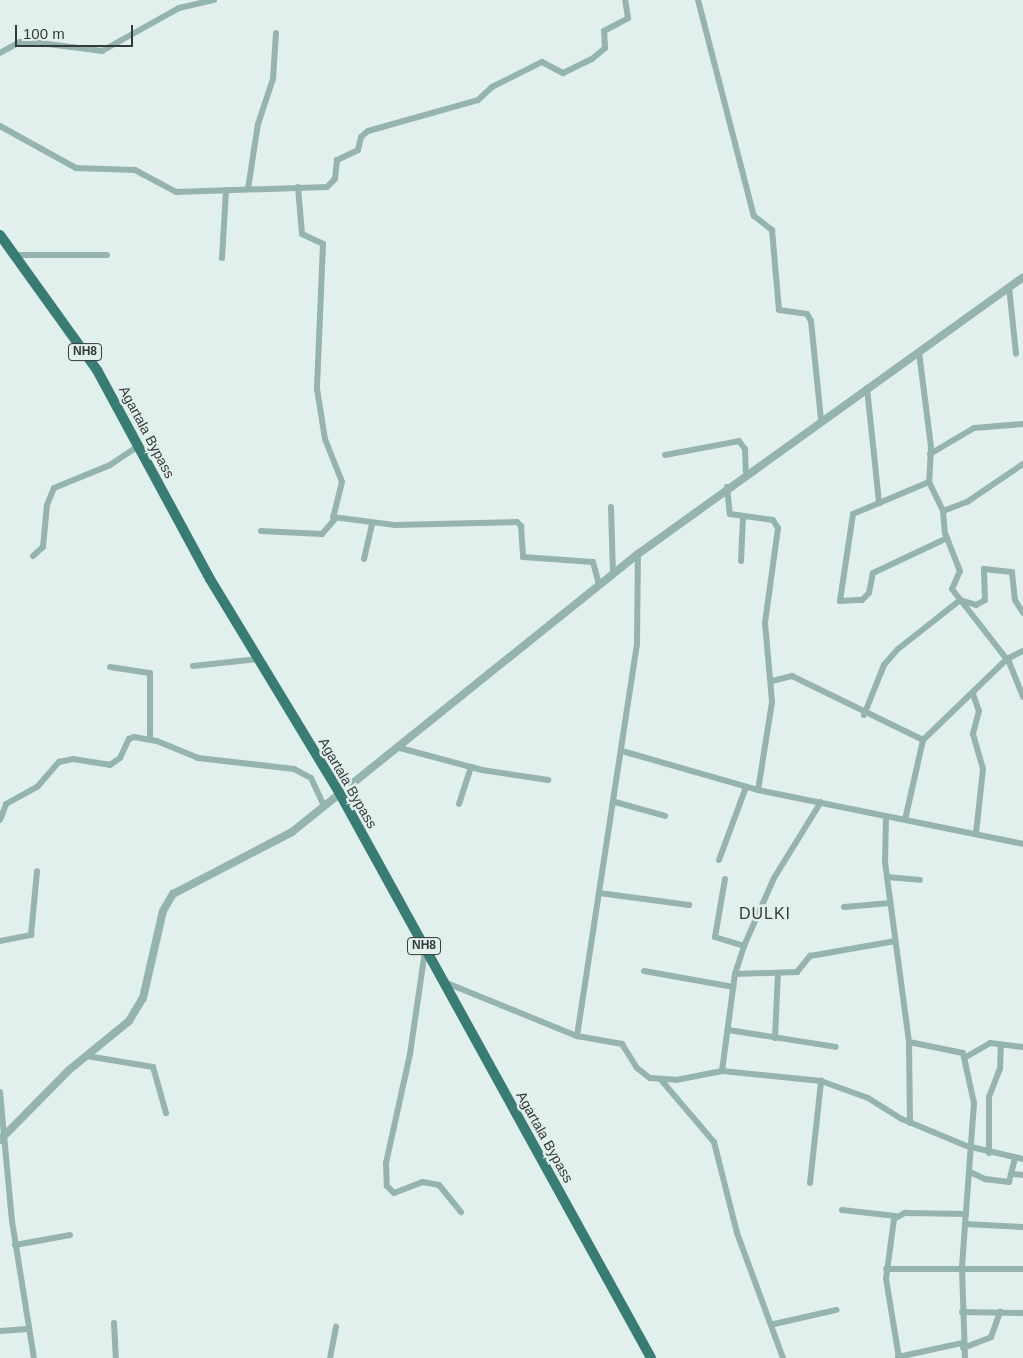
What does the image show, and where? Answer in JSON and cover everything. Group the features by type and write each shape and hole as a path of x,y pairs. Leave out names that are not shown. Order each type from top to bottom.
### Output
{"highway":[{"name":"Agartala Bypass","path":"0,236 97,370 189,540 258,659 339,792 651,1358"}],"street":[{"path":"0,53 20,42 102,52 180,8 214,0"},
{"path":"0,126 76,168 135,170 176,192 331,185 337,160 358,150 360,137 368,131 478,100 492,87 542,62 562,73 592,59 605,48 604,31 628,18 624,0"},
{"path":"698,0 754,216 772,230 779,310 806,314 811,321 821,420"},
{"path":"248,189 258,124 273,79 276,33"},
{"path":"261,531 322,534 335,519 342,482 325,439 318,389 323,244 302,234 298,187"},
{"path":"222,258 226,190"},
{"path":"14,255 107,255"},
{"path":"3,1138 87,1056 116,1034 138,1009 168,898 292,832 339,792 400,748 599,585 727,486 1023,277"},
{"path":"1009,286 1016,354"},
{"path":"919,352 930,454 929,482 943,511 947,538 960,571 952,589 1006,659 1023,696"},
{"path":"867,388 879,502"},
{"path":"930,454 974,428 1023,424"},
{"path":"665,455 739,441 745,449 746,472"},
{"path":"33,556 43,547 47,505 54,488 110,465 138,446"},
{"path":"943,511 967,502 1023,464"},
{"path":"929,482 879,502 849,518 842,603 866,597 873,573 947,538"},
{"path":"727,486 730,514 773,520 778,528 765,623 764,656 772,681 758,790"},
{"path":"611,507 613,574"},
{"path":"741,560 743,517"},
{"path":"335,519 372,524 517,522 521,526 523,557 593,562 599,585"},
{"path":"364,559 372,524"},
{"path":"578,1036 607,828 615,802 622,751 624,712 638,635 638,554"},
{"path":"864,715 889,660 917,630 960,600 980,604 988,594 982,571 1009,570 1023,613"},
{"path":"905,820 923,740 973,694 1006,659 1023,651"},
{"path":"193,666 258,659"},
{"path":"110,667 150,673 150,739"},
{"path":"772,681 792,676 864,715 923,740"},
{"path":"973,694 978,714 973,734 983,769 976,833"},
{"path":"0,820 6,804 38,786 66,758 110,765 120,758 128,739 150,739 198,758 294,769 310,778 324,806"},
{"path":"400,748 471,767 548,780"},
{"path":"622,751 758,790 1023,844"},
{"path":"459,804 471,767"},
{"path":"719,860 746,787"},
{"path":"615,802 664,816"},
{"path":"722,1071 735,974 744,946 774,878 822,802"},
{"path":"886,816 887,877 909,1042 910,1123"},
{"path":"0,941 31,935 37,871"},
{"path":"887,877 920,880"},
{"path":"725,879 714,937 744,946"},
{"path":"599,893 689,906"},
{"path":"844,908 890,903"},
{"path":"735,974 797,972 810,956 896,941"},
{"path":"425,949 410,1054 386,1163 387,1186 394,1193 423,1182 439,1185 461,1212"},
{"path":"644,971 734,987"},
{"path":"774,1038 778,973"},
{"path":"443,981 578,1036 622,1044 641,1072 662,1080 714,1142 737,1233 774,1324 783,1358"},
{"path":"728,1030 836,1047"},
{"path":"909,1042 960,1051 966,1057 975,1112 962,1268 963,1346 965,1358"},
{"path":"966,1057 990,1043 1001,1046 1023,1046"},
{"path":"989,1153 989,1097 1000,1069 1001,1046"},
{"path":"87,1056 153,1068 166,1113"},
{"path":"662,1080 722,1071 820,1081 868,1098 910,1123 972,1148 989,1153 1023,1158"},
{"path":"810,1183 820,1081"},
{"path":"0,1092 3,1138 15,1245 34,1358"},
{"path":"970,1172 1005,1182 1013,1174 1015,1158"},
{"path":"1013,1174 1023,1175"},
{"path":"842,1210 896,1216 966,1214"},
{"path":"896,1216 886,1269 898,1357 963,1346 991,1338 1000,1312"},
{"path":"965,1224 1023,1226"},
{"path":"15,1245 70,1235"},
{"path":"886,1269 1023,1269"},
{"path":"774,1324 836,1310"},
{"path":"962,1312 1023,1313"},
{"path":"114,1322 116,1358"},
{"path":"330,1358 336,1326"},
{"path":"0,1331 28,1329"}],"district":[{"name":"DULKI","path":"765,914"}]}
